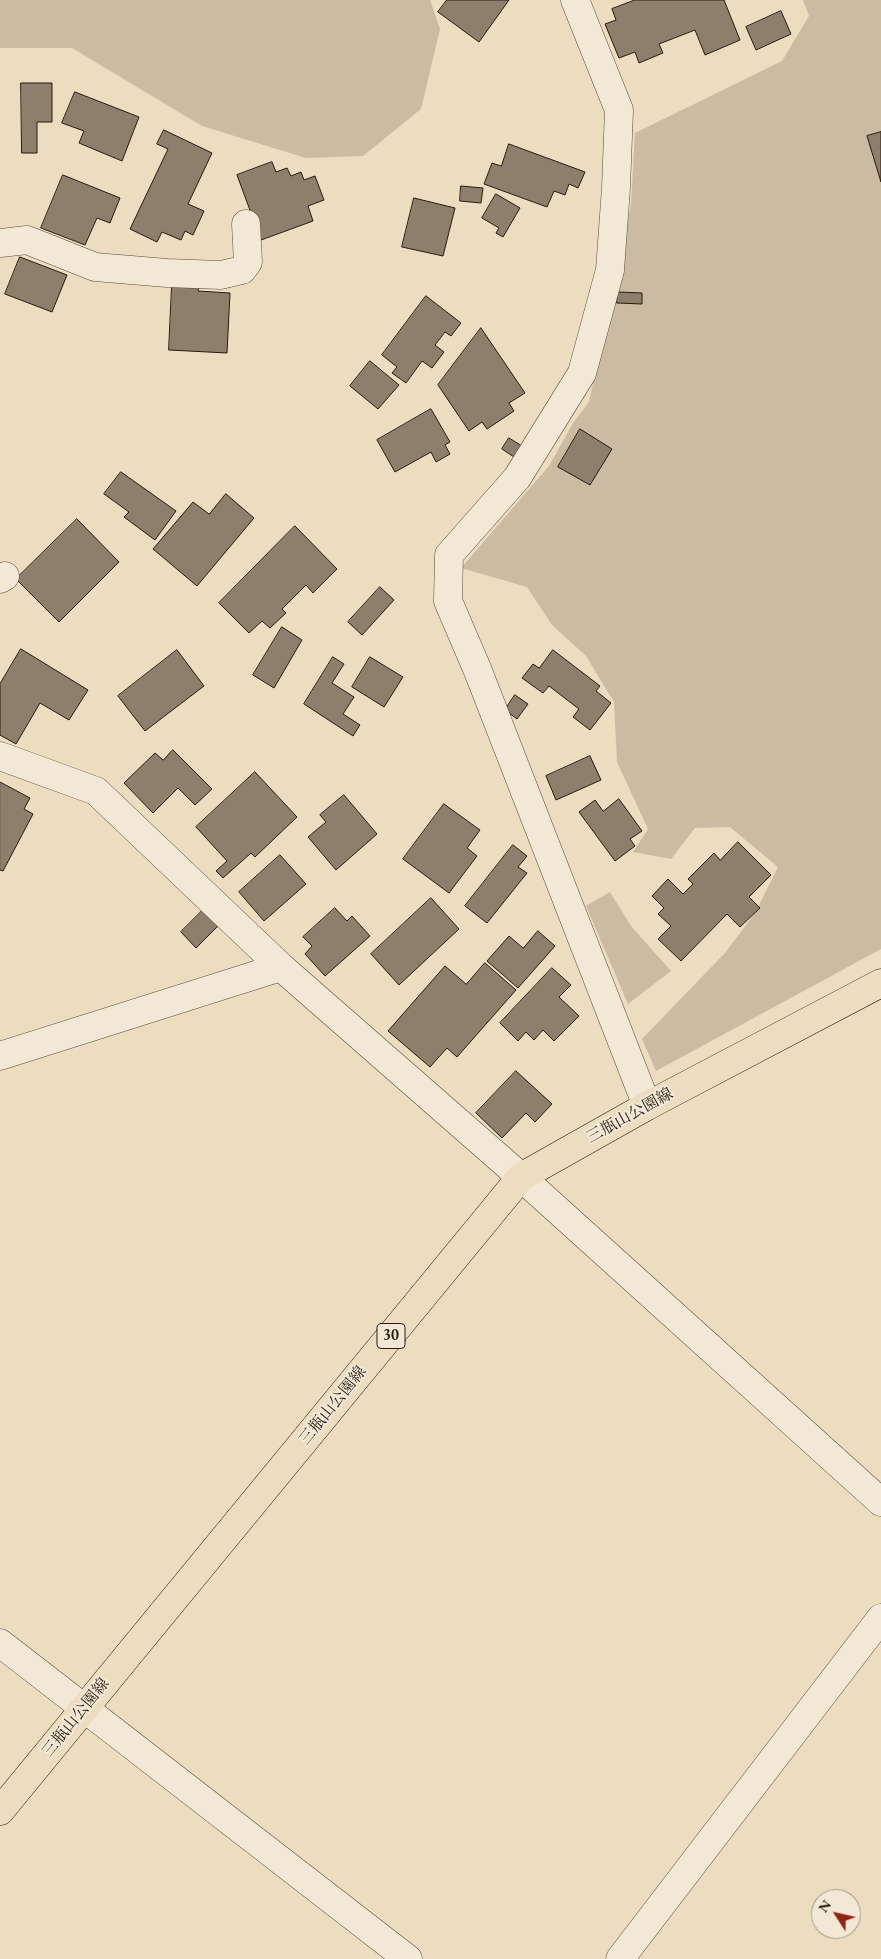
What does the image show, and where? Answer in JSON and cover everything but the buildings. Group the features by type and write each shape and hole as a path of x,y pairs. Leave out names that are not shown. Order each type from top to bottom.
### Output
{"main road":[{"name":"三瓶山公園線","path":"0,1811 522,1177 647,1106 881,983"}],"street":[{"path":"575,0 619,110 610,270 582,373 517,478 449,555 448,601 478,671 647,1106"},
{"path":"0,243 27,240 95,267 221,275 242,270 248,262 246,224"},
{"path":"0,756 96,791 281,967 522,1177 881,1502"},
{"path":"0,1056 281,967"},
{"path":"620,1959 881,1618"},
{"path":"0,1643 408,1959"}],"shaded area":[{"path":"0,0 430,0 440,29 421,109 363,156 306,158 202,126 72,48 0,48"},
{"path":"803,0 881,0 881,949 656,1071 642,1039 725,953 755,913 778,867 730,827 695,828 671,859 633,852 648,829 617,762 614,702 586,656 552,625 527,587 461,568 549,466 573,423 589,402 631,205 635,133 782,61 809,16"},
{"path":"610,892 631,926 671,971 628,1004 586,906"}]}
